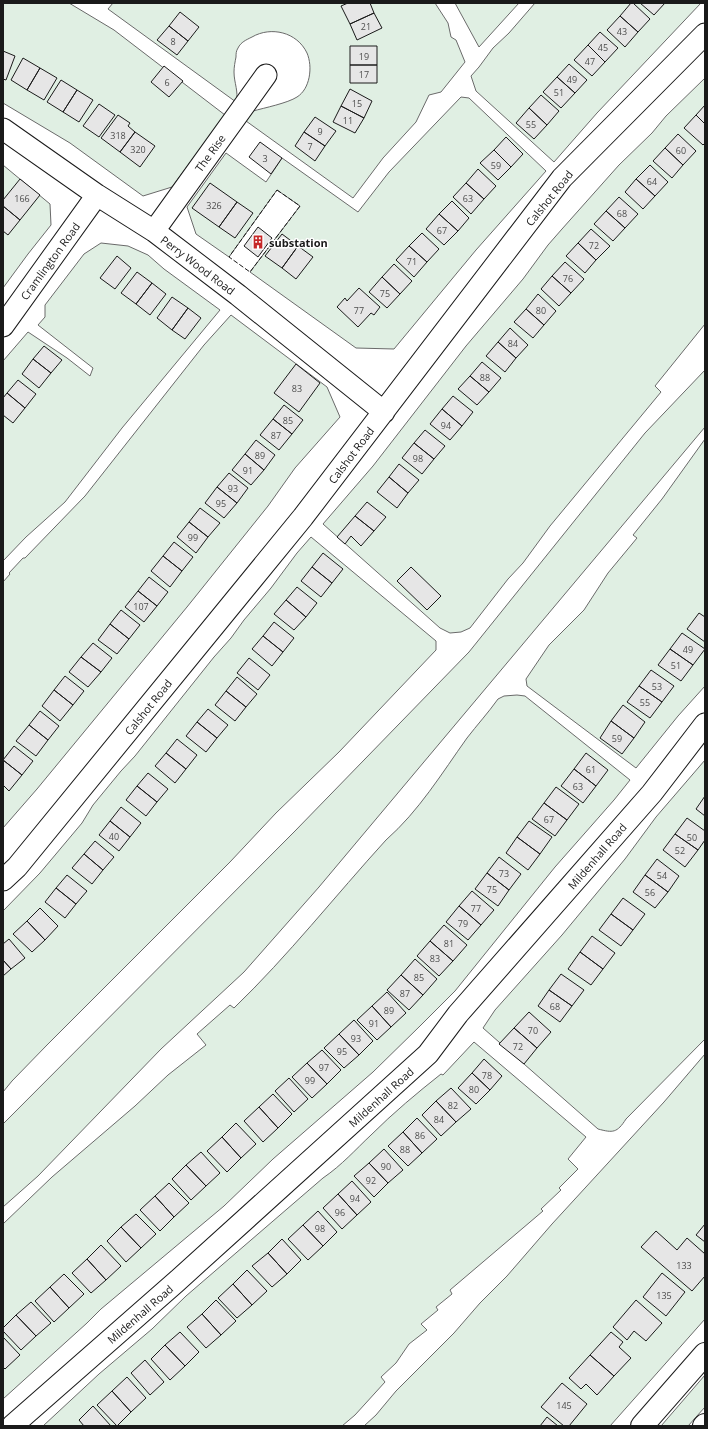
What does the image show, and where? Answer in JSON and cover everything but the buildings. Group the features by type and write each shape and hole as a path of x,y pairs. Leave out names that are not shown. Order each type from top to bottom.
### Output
{"highway":[{"path":"642,1426 705,1354"}],"street":[{"name":"Calshot Road","path":"3,880 27,855 303,518 562,178 705,34"},
{"name":"The Rise","path":"154,231 266,75"},
{"name":"Perry Wood Road","path":"3,129 97,195 154,231 238,295 384,412"},
{"name":"Cramlington Road","path":"3,326 97,195"},
{"name":"Mildenhall Road","path":"12,1426 176,1282 428,1054 458,1014 652,793 705,724"}],"green space":[{"path":"3,3 69,3 114,30 225,115 172,187 143,196 70,143 3,103"},
{"path":"113,3 435,3 448,23 451,37 456,40 465,62 441,92 429,95 416,122 383,158 353,198 246,121 253,111 293,99 305,89 309,77 310,65 307,53 297,40 283,33 267,32 252,37 241,44 236,51 234,68 237,95 236,102 108,9"},
{"path":"455,3 519,3 479,47"},
{"path":"535,3 701,3 597,113 554,162 476,91 471,76 493,48 509,33"},
{"path":"705,78 705,324 655,386 661,392 550,526 523,563 508,579 470,628 461,632 450,633 440,628 323,524 373,466 466,346 523,279 548,245 619,165"},
{"path":"461,97 469,98 546,171 476,250 394,349 356,348 250,272 300,206 277,190 229,257 196,234 187,207 226,153 266,182 282,158 358,212 389,172"},
{"path":"3,165 50,204 51,225 3,288"},
{"path":"101,243 128,246 148,255 164,269 220,310 122,428 65,502 26,537 3,561 3,361 28,332 67,358 90,376 93,368 38,325 45,317 45,305 84,254"},
{"path":"231,315 327,387 340,417 295,468 268,506 187,607 3,828 3,582 23,558 25,558 85,496 204,345"},
{"path":"705,370 705,427 319,887 244,972 161,1049 38,1176 3,1207 3,1124 295,831 469,652 645,433"},
{"path":"705,439 705,686 678,716 636,768 527,686 526,679 549,645 584,610 608,573 637,538 633,535 662,499"},
{"path":"311,537 436,641 436,650 339,752 276,813 230,862 47,1045 3,1092 3,911 40,873 82,823 93,805 231,638"},
{"path":"504,696 525,696 630,780 555,867 455,991 420,1026 373,1072 273,1159 224,1206 101,1309 3,1399 3,1224 52,1177 135,1106 168,1075 206,1045 197,1034 230,1005 234,1008 254,988 386,840 409,817 467,738 498,699"},
{"path":"705,760 705,1039 626,1119 620,1127 614,1131 598,1129 483,1028 495,1010 562,935 625,859 656,817"},
{"path":"474,1042 586,1137 568,1159 578,1169 559,1188 561,1190 541,1209 543,1211 450,1290 452,1294 436,1307 438,1310 421,1324 427,1330 409,1344 396,1363 381,1377 385,1382 355,1415 342,1426 43,1426 99,1374 152,1329 186,1296 342,1163 396,1111 441,1074 443,1075"},
{"path":"705,1054 705,1319 610,1426 364,1426 507,1276 552,1224 664,1102"},
{"path":"705,1375 705,1407 688,1426 661,1426"}],"fence":[{"path":"277,190 300,206 250,272 229,257 277,190"}],"place":[{"name":"substation","path":"258,242"}]}
